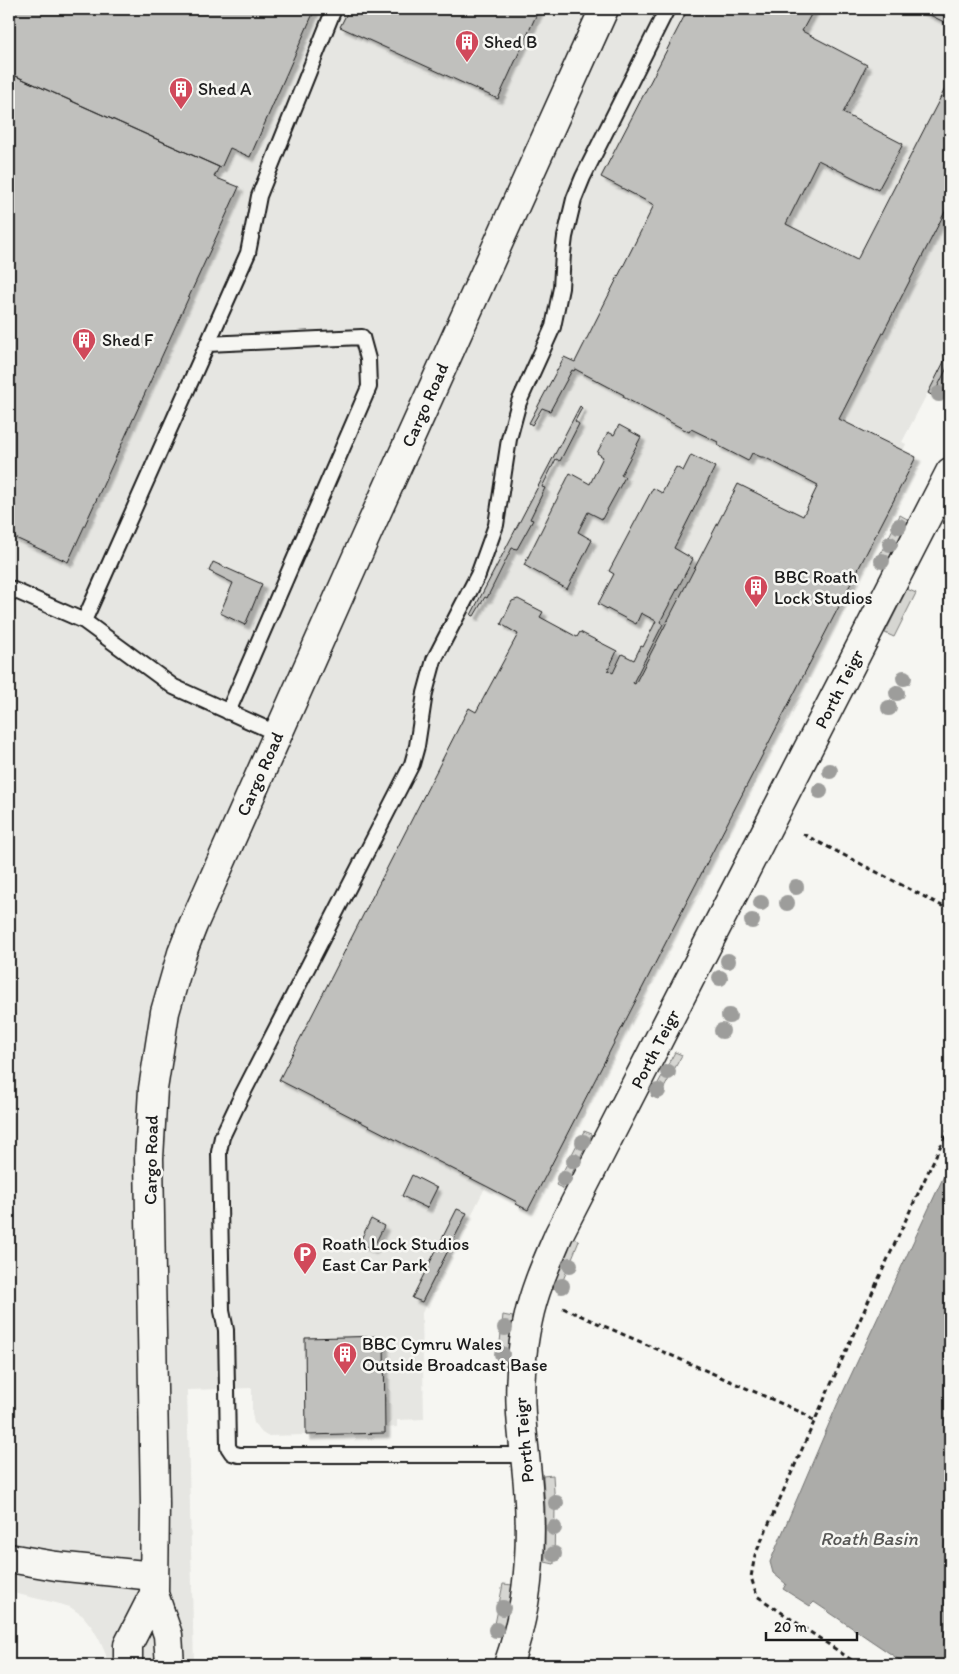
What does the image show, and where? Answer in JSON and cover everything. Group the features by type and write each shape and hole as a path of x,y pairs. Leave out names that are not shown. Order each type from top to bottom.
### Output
{"street":[{"name":"Cargo Road","path":"154,1585 155,1504 149,1158 157,1056 165,1012 182,953 278,734 604,9"},
{"name":"Porth Teigr","path":"508,1665 520,1624 530,1558 530,1512 521,1424 521,1372 528,1320 541,1276 559,1234 950,472"},
{"path":"9,1558 154,1585"},
{"path":"128,1665 128,1645 154,1585"},
{"path":"154,1585 168,1635 170,1665"}],"lane":[{"path":"84,621 248,252 259,196 334,9"},
{"path":"524,1455 239,1455 232,1453 228,1447 226,1330 222,1311 219,1152 222,1137 412,764 417,746 425,693 434,660 478,575 496,525 509,439 517,409 548,342 557,312 561,288 562,254 574,199 666,9"},
{"path":"207,344 362,337 368,359 369,387 228,712"},
{"path":"9,588 84,621 174,687 278,734"}],"path":[{"path":"803,834 950,910"},
{"path":"859,1665 757,1596 751,1577 755,1555 814,1421 889,1254 950,1126"},
{"path":"563,1308 803,1413 814,1421"}],"shaded area":[{"path":"9,9 950,9 950,362 933,396 927,394 902,442 906,444 903,451 916,457 528,1210 486,1186 422,1313 424,1419 397,1420 397,1427 386,1428 385,1433 267,1436 254,1423 252,1388 187,1390 194,1665 106,1665 106,1655 100,1641 83,1616 70,1607 9,1592"},
{"path":"900,515 909,520 884,568 875,564"},
{"path":"907,589 916,593 894,637 885,633"},
{"path":"675,1052 682,1055 658,1099 651,1096"},
{"path":"584,1131 592,1134 564,1189 556,1185"},
{"path":"572,1237 579,1241 559,1290 550,1287"},
{"path":"503,1315 513,1317 507,1369 497,1369"},
{"path":"553,1475 555,1508 554,1564 545,1562 543,1476"},
{"path":"503,1584 513,1585 502,1637 493,1634"}],"water":[{"name":"Roath Basin","path":"950,1163 950,1665 907,1665 814,1602 810,1606 783,1589 786,1584 773,1573 770,1562 837,1405"}],"building":[{"name":"Shed A","path":"9,9 315,9 250,157 230,148 221,168 9,73"},
{"name":"Shed B","path":"349,9 539,9 498,99 340,27"},
{"name":"BBC Roath Lock Studios","path":"688,9 814,9 802,31 867,65 843,113 903,144 878,190 818,160 786,224 857,260 949,81 950,202 839,419 916,457 528,1210 516,1204 517,1202 279,1080 463,719 469,708 476,712 518,634 501,624 512,601 518,599 543,612 540,617 577,637 580,632 617,651 608,670 613,673 622,654 634,660 656,621 641,613 636,624 598,604 614,574 609,571 653,488 662,493 676,467 683,471 691,455 715,467 674,548 693,559 660,622 663,624 633,683 635,684 738,484 803,516 818,485 764,457 752,453 748,461 717,445 718,442 691,429 689,432 575,369 574,371 572,370 550,411 542,408 532,425 529,423 564,357 575,362 654,205 601,177"},
{"path":"918,9 931,9 950,19 950,25"},
{"name":"Shed F","path":"9,73 219,167 214,177 239,187 68,562 9,535"},
{"path":"950,350 950,362 933,396 928,393"},
{"path":"580,406 582,408 575,421 579,424 560,461 556,459 542,487 545,488 530,519 533,520 517,549 512,548 487,598 485,597 474,616 471,615"},
{"path":"619,425 641,437 621,475 625,477 602,519 588,512 578,532 592,540 567,589 524,565 570,473 590,484 603,457 597,453 608,432 614,435"},
{"path":"213,562 262,584 245,625 220,613 233,583 209,571"},
{"path":"412,1175 437,1188 427,1208 402,1196"},
{"path":"457,1209 467,1213 422,1302 412,1298"},
{"path":"371,1219 384,1226 372,1250 359,1243"},
{"name":"BBC Cymru Wales Outside Broadcast Base","path":"384,1336 385,1433 306,1435 305,1338"}],"place":[{"name":"Shed B","path":"467,63"},
{"name":"Shed A","path":"181,110"},
{"name":"Shed F","path":"84,361"},
{"name":"BBC Roath Lock Studios","path":"756,608"},
{"name":"Roath Lock Studios East Car Park","path":"305,1275"},
{"name":"BBC Cymru Wales Outside Broadcast Base","path":"345,1375"}]}
